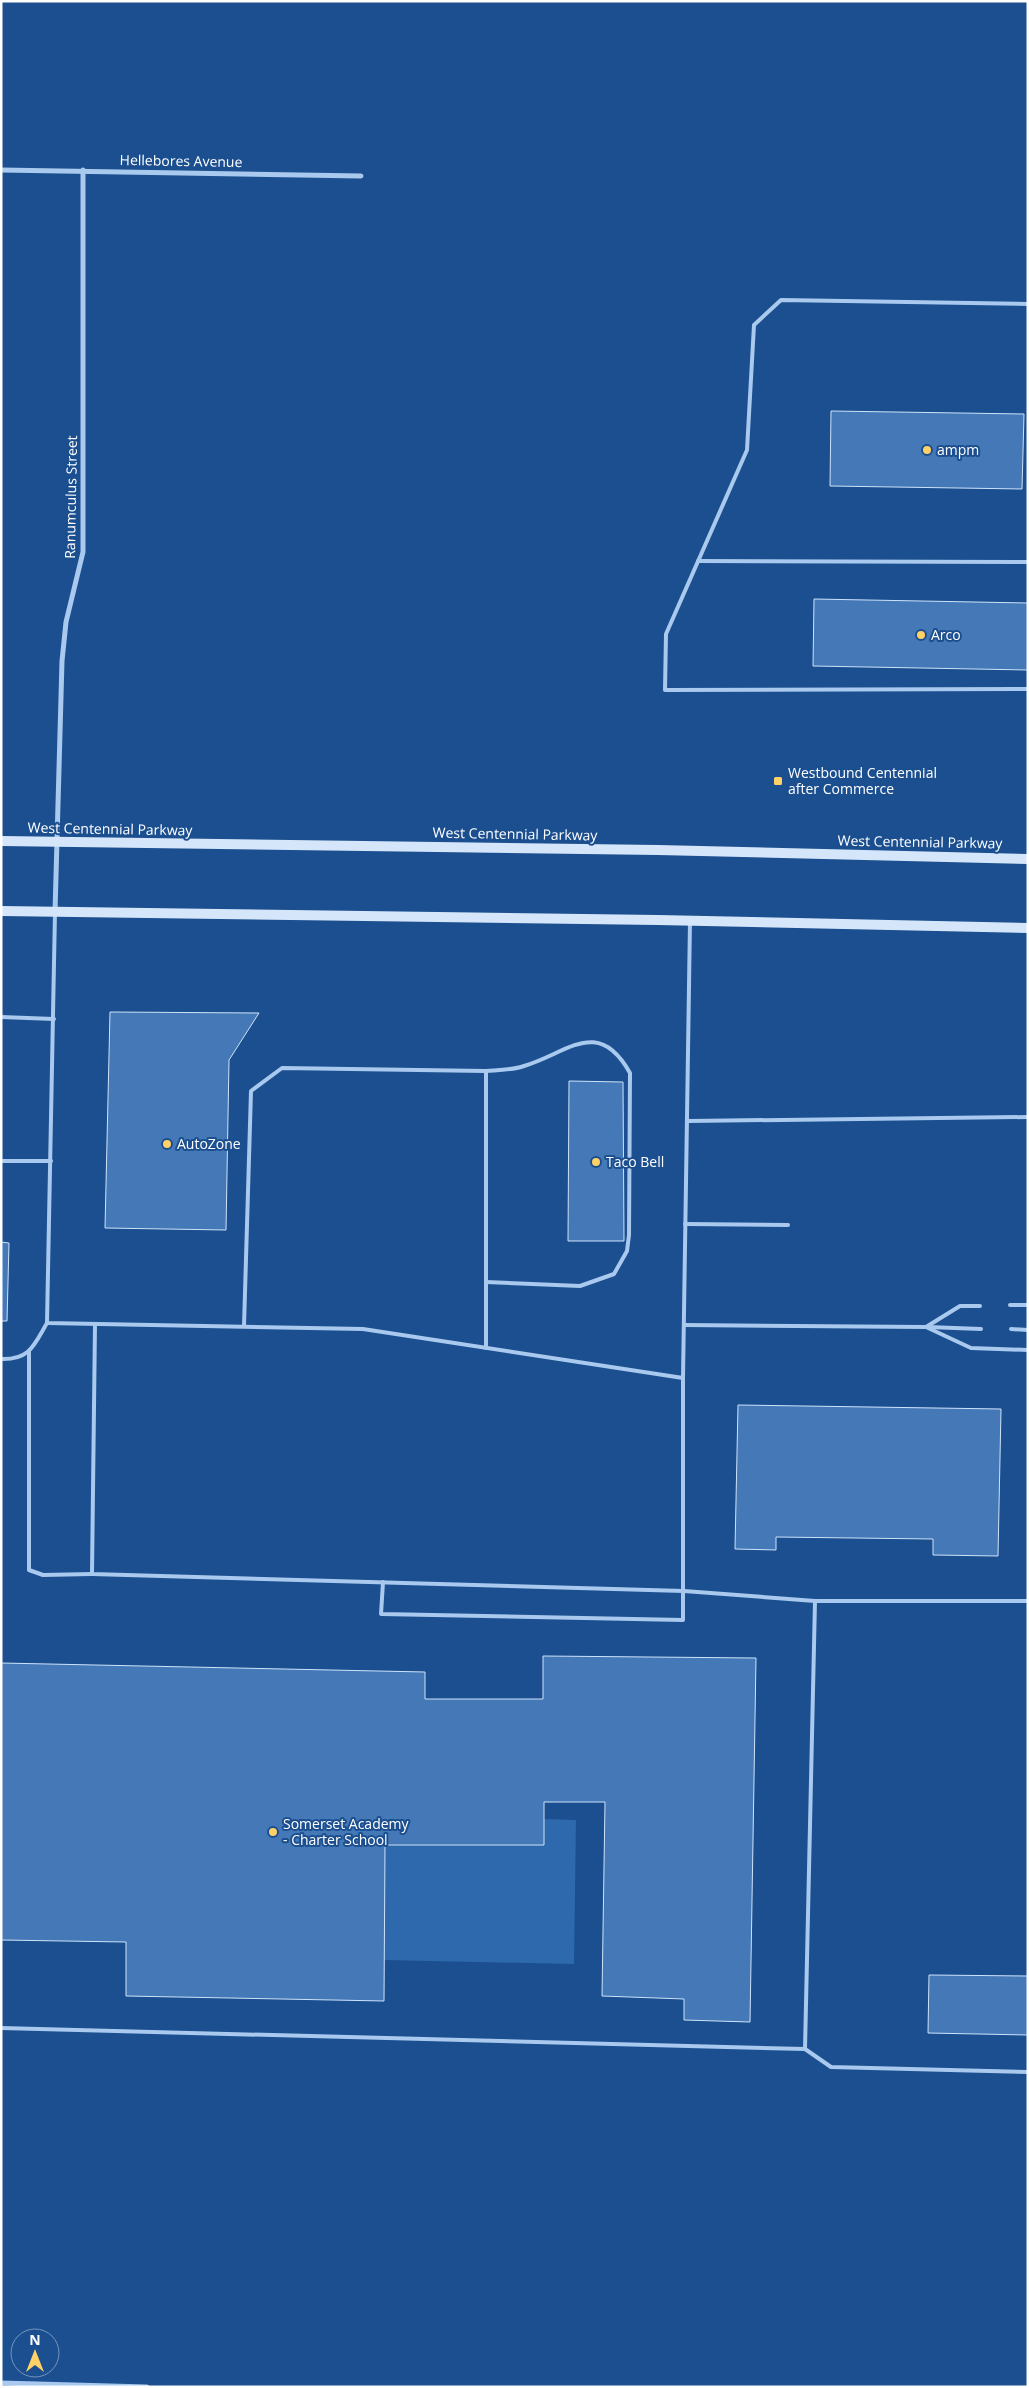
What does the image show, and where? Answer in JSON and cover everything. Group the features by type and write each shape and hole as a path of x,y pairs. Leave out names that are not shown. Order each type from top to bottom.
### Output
{"main road":[{"name":"West Centennial Parkway","path":"1,841 675,850 1028,859"},
{"path":"1,911 690,920 1028,928"}],"street":[{"name":"Hellebores Avenue","path":"1,170 361,176"},
{"name":"Ranumculus Street","path":"55,912 62,661 66,622 83,552 83,170"},
{"path":"1,2383 148,2387"}],"lane":[{"path":"1028,304 781,300 754,325 747,450 666,634 665,690 1028,689"},
{"path":"698,561 1028,562"},
{"path":"55,912 47,1323 29,1352 29,1570 42,1575 92,1574 684,1591 816,1601 1028,1601"},
{"path":"383,1582 381,1614 683,1620 683,1378 690,920"},
{"path":"1,1017 54,1018"},
{"path":"244,1326 251,1091 282,1068 486,1071 524,1066 584,1041 605,1046 620,1055 630,1073 629,1235 627,1251 614,1274 580,1286 486,1282"},
{"path":"486,1071 486,1348"},
{"path":"688,1121 1028,1117"},
{"path":"1,1161 51,1161"},
{"path":"685,1224 788,1225"},
{"path":"1010,1305 1028,1305"},
{"path":"926,1327 960,1306 980,1306"},
{"path":"47,1323 363,1329 683,1378"},
{"path":"92,1574 95,1324"},
{"path":"684,1325 981,1329"},
{"path":"926,1327 971,1348 1028,1350"},
{"path":"1010,1329 1028,1330"},
{"path":"1,1359 11,1360 29,1352"},
{"path":"805,2049 816,1601"},
{"path":"1,2028 805,2049 831,2067 1028,2072"}],"shaded area":[{"path":"544,1819 576,1820 574,1964 384,1960 385,1845 544,1845"}],"building":[{"name":"ampm","path":"831,411 1024,414 1022,489 830,486"},
{"name":"Arco","path":"814,599 1028,603 1028,670 813,666"},
{"name":"AutoZone","path":"110,1012 259,1013 229,1060 226,1230 105,1228"},
{"name":"Taco Bell","path":"569,1081 623,1082 624,1241 568,1241"},
{"path":"1,1242 9,1243 7,1321 1,1321"},
{"path":"738,1405 1001,1409 998,1556 933,1555 933,1539 776,1537 776,1550 735,1549"},
{"name":"Somerset Academy - Charter School","path":"543,1656 756,1658 750,2022 684,2020 684,1999 602,1996 605,1802 544,1802 544,1845 385,1845 384,2001 126,1996 126,1942 1,1940 1,1663 425,1672 425,1699 543,1699"},
{"path":"929,1975 1028,1976 1028,2035 928,2033"}],"place":[{"name":"ampm","path":"927,450"},
{"name":"Arco","path":"921,635"},
{"name":"Westbound Centennial after Commerce","path":"778,781"},
{"name":"AutoZone","path":"167,1144"},
{"name":"Taco Bell","path":"596,1162"},
{"name":"Somerset Academy - Charter School","path":"273,1832"}]}
